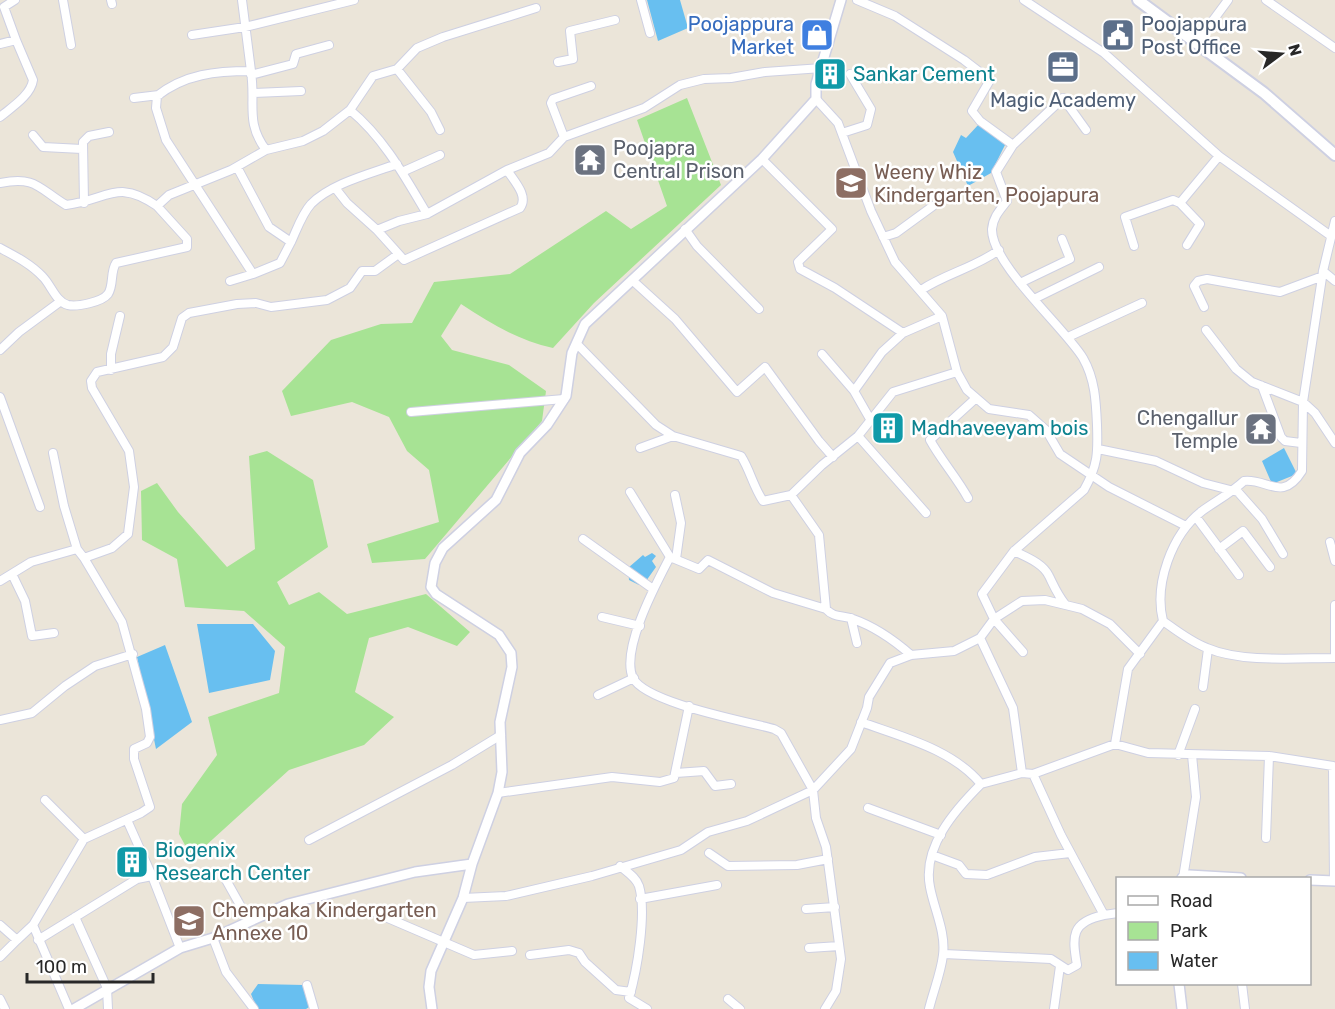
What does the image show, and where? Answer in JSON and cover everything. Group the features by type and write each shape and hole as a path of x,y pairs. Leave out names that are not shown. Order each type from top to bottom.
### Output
{"main road":[{"path":"1138,0 1264,93 1335,155"}],"street":[{"path":"0,117 32,87 32,73 16,40 4,7 15,0"},
{"path":"63,0 71,45"},
{"path":"242,0 253,93 250,112 256,136 266,150"},
{"path":"192,35 245,27 354,0"},
{"path":"641,0 650,33"},
{"path":"432,1009 429,987 431,971 464,898 472,864 498,794 502,772 500,722 512,667 511,653 499,635 436,594 431,587 432,574 443,548 496,500 520,453 547,425 564,399 572,353 585,324 762,159 816,99 816,84 841,0"},
{"path":"857,0 895,16 984,74 990,80 972,111 980,121 1013,144"},
{"path":"1024,0 1104,53 1219,156 1330,236"},
{"path":"1197,42 1228,0"},
{"path":"1266,0 1335,48"},
{"path":"157,206 169,195 237,167 266,150 303,141 323,131 350,110 373,76 397,69 417,48 443,37 536,8"},
{"path":"558,62 573,59 570,31 615,20"},
{"path":"0,44 16,40"},
{"path":"134,98 159,94 194,76 281,69 293,64 296,54 329,45"},
{"path":"376,230 399,220 427,214 507,170 549,153 564,137 644,108 680,85 704,79 822,68"},
{"path":"397,69 431,112 440,130"},
{"path":"842,133 867,125 871,109 850,74"},
{"path":"564,137 551,103 554,99 591,86"},
{"path":"253,93 301,91"},
{"path":"159,94 155,101 156,108 166,140 253,274"},
{"path":"1023,652 994,619 982,594 1014,551 1084,490 1092,475 1098,449 1093,379 1068,337 1020,283 999,250 992,231 993,222 1006,201 996,172 1013,144 1063,98 1086,130"},
{"path":"816,99 838,123 883,237 905,276 921,290 942,316 957,372 975,399 989,409 1029,415 1046,430 1060,454 1092,475 1186,526"},
{"path":"350,110 375,134 397,164 427,214"},
{"path":"84,203 83,142 89,136 109,132"},
{"path":"33,135 43,147 82,149"},
{"path":"402,172 440,155"},
{"path":"1180,203 1219,156"},
{"path":"762,159 832,229 802,256 798,262 800,269 835,288 903,333"},
{"path":"230,281 280,263 300,221 312,203 336,189 397,164"},
{"path":"237,167 269,227 291,242"},
{"path":"336,189 404,260 520,208 523,204 523,195 507,170"},
{"path":"0,183 18,179 37,183 66,205 84,203 124,191 139,193 157,206 187,238 187,247 117,263 112,273 109,293 104,298 79,305 68,305 61,301 43,277 23,261 0,248"},
{"path":"1134,246 1125,217 1173,200 1180,203 1200,224 1187,245"},
{"path":"883,237 896,233 933,206"},
{"path":"1115,744 1128,669 1163,621 1160,606 1162,586 1171,554 1186,526 1244,481 1250,480 1276,488 1297,480 1302,471 1303,402 1323,274 1335,221"},
{"path":"685,229 696,246 759,309"},
{"path":"1020,283 1070,259 1062,239"},
{"path":"921,290 951,273 969,269 999,250"},
{"path":"84,558 121,543 128,534 134,487 129,451 90,383 97,372 163,357 173,347 182,318 189,313 237,304 256,303 271,307 327,300 350,288 362,271 375,271 397,255"},
{"path":"1034,299 1099,267"},
{"path":"1323,274 1335,281"},
{"path":"1204,307 1194,286 1198,281 1207,279 1280,292 1323,274"},
{"path":"632,280 675,319 737,392 765,367 833,457"},
{"path":"0,350 19,332 61,301"},
{"path":"1068,337 1142,303"},
{"path":"111,370 113,344 120,316"},
{"path":"854,391 882,352 903,333 942,316"},
{"path":"1206,330 1236,369 1262,386 1303,402 1315,413 1335,443"},
{"path":"577,344 656,425 673,436 741,456 747,464 753,487 763,501 790,495 858,436 893,392 957,372"},
{"path":"822,354 854,391 870,419"},
{"path":"1262,386 1281,437 1285,441 1301,443"},
{"path":"0,397 40,507"},
{"path":"411,412 564,399"},
{"path":"968,498 930,440 975,399"},
{"path":"640,448 673,436"},
{"path":"858,436 926,513"},
{"path":"1098,449 1156,461 1203,483 1238,492 1262,519 1283,554"},
{"path":"0,957 33,925 84,839 147,810 150,804 134,759 134,749 147,743 150,737 133,654 122,622 77,549 64,506 53,453"},
{"path":"630,492 673,558 699,569 708,560 773,593 826,609 831,615 851,618 898,644 911,655"},
{"path":"675,495 681,523 673,558 653,589 632,650 630,667 634,678 651,694 774,729 781,733 813,790 816,818 828,859 841,959 836,991 825,1009"},
{"path":"790,495 819,535 826,609"},
{"path":"1196,517 1239,575"},
{"path":"1219,549 1243,531 1270,567"},
{"path":"583,539 653,589"},
{"path":"1330,542 1335,561"},
{"path":"0,581 31,562 77,549"},
{"path":"1014,551 1039,565 1048,575 1051,586 1065,604"},
{"path":"12,574 25,601 32,636 54,633"},
{"path":"464,898 506,896 592,876 681,850 708,832 747,821 813,790 851,749 869,697 890,663 911,655 954,651 980,638 994,619 1014,604 1033,598 1082,609 1110,624 1140,654"},
{"path":"1163,621 1208,649 1245,656 1335,658 1335,605"},
{"path":"602,617 640,626"},
{"path":"851,618 857,644"},
{"path":"980,638 1013,708 1022,773"},
{"path":"1203,687 1208,649"},
{"path":"0,720 32,713 65,686 95,666 133,654"},
{"path":"598,695 634,678"},
{"path":"498,794 612,777 660,782 674,778 689,706"},
{"path":"1178,756 1195,709"},
{"path":"861,722 909,738 944,755 969,770 981,784"},
{"path":"309,840 452,765 501,735"},
{"path":"929,1009 944,954 938,914 930,888 928,865 941,835 966,799 981,784 1022,773 1034,774 1115,744 1148,753 1178,756 1269,756 1334,764 1334,881 1311,880"},
{"path":"1182,877 1196,797 1192,755"},
{"path":"1266,838 1269,756"},
{"path":"676,773 704,771 715,786 731,784"},
{"path":"1034,774 1070,853 1104,915"},
{"path":"45,800 84,839"},
{"path":"868,808 941,835"},
{"path":"127,820 180,948"},
{"path":"709,853 728,866 797,865 828,859"},
{"path":"932,855 959,865 966,874 987,875 1035,856 1070,853"},
{"path":"74,1009 180,948 213,938 300,901 415,872 472,864"},
{"path":"620,866 634,877 639,886 640,899 639,936 628,1009"},
{"path":"1184,877 1189,875 1215,877"},
{"path":"38,940 137,879 152,876"},
{"path":"226,880 249,921"},
{"path":"640,899 717,885"},
{"path":"806,909 835,907"},
{"path":"376,913 474,955 512,951"},
{"path":"944,954 1051,959 1068,970 1077,965 1075,934 1086,920 1116,913"},
{"path":"75,917 107,988 108,1009"},
{"path":"0,925 17,940"},
{"path":"33,925 69,1009"},
{"path":"213,938 226,972 254,1009"},
{"path":"809,948 839,946"},
{"path":"530,955 569,950 579,953 616,990 630,996 647,1009"},
{"path":"1054,1009 1060,966"},
{"path":"307,985 314,1009"},
{"path":"1179,985 1182,1009"},
{"path":"1242,985 1245,1009"},
{"path":"0,999 5,1009"},
{"path":"728,999 740,1009"}],"green space":[{"path":"687,98 721,185 594,303 553,348 528,341 505,330 461,304 441,336 452,350 509,365 546,391 542,421 425,559 372,563 367,544 439,522 429,470 407,451 389,417 352,402 291,416 282,391 331,340 381,324 412,323 434,282 510,274 606,211 631,229 667,206 637,120"},
{"path":"267,451 313,480 328,547 277,582 289,605 319,592 347,614 426,594 470,632 457,646 408,627 369,638 355,692 394,717 364,745 289,770 192,858 179,834 182,804 217,755 208,717 279,693 285,647 244,611 185,607 177,559 142,540 141,491 157,483 178,512 227,567 255,549 249,456"}],"water":[{"path":"647,0 680,0 688,28 658,41"},
{"path":"979,124 1005,145 991,173 968,186 953,152 961,135 966,138"},
{"path":"1284,448 1297,474 1272,484 1262,461"},
{"path":"652,553 656,556 652,561 656,567 646,581 639,585 629,580 628,568 643,555 645,557"},
{"path":"197,624 253,624 275,651 270,680 209,693"},
{"path":"165,645 192,722 156,749 137,657"},
{"path":"258,984 304,985 311,1006 306,1009 257,1009 251,994"}],"place":[{"name":"Poojappura Market","path":"817,35"},
{"name":"Poojappura Post Office","path":"1118,35"},
{"name":"Magic Academy","path":"1063,67"},
{"name":"Sankar Cement","path":"830,74"},
{"name":"Poojapra Central Prison","path":"590,160"},
{"name":"Weeny Whiz Kindergarten, Poojapura","path":"851,183"},
{"name":"Madhaveeyam bois","path":"888,428"},
{"name":"Chengallur Temple","path":"1261,429"},
{"name":"Biogenix Research Center","path":"132,862"},
{"name":"Chempaka Kindergarten Annexe 10","path":"189,921"}]}
